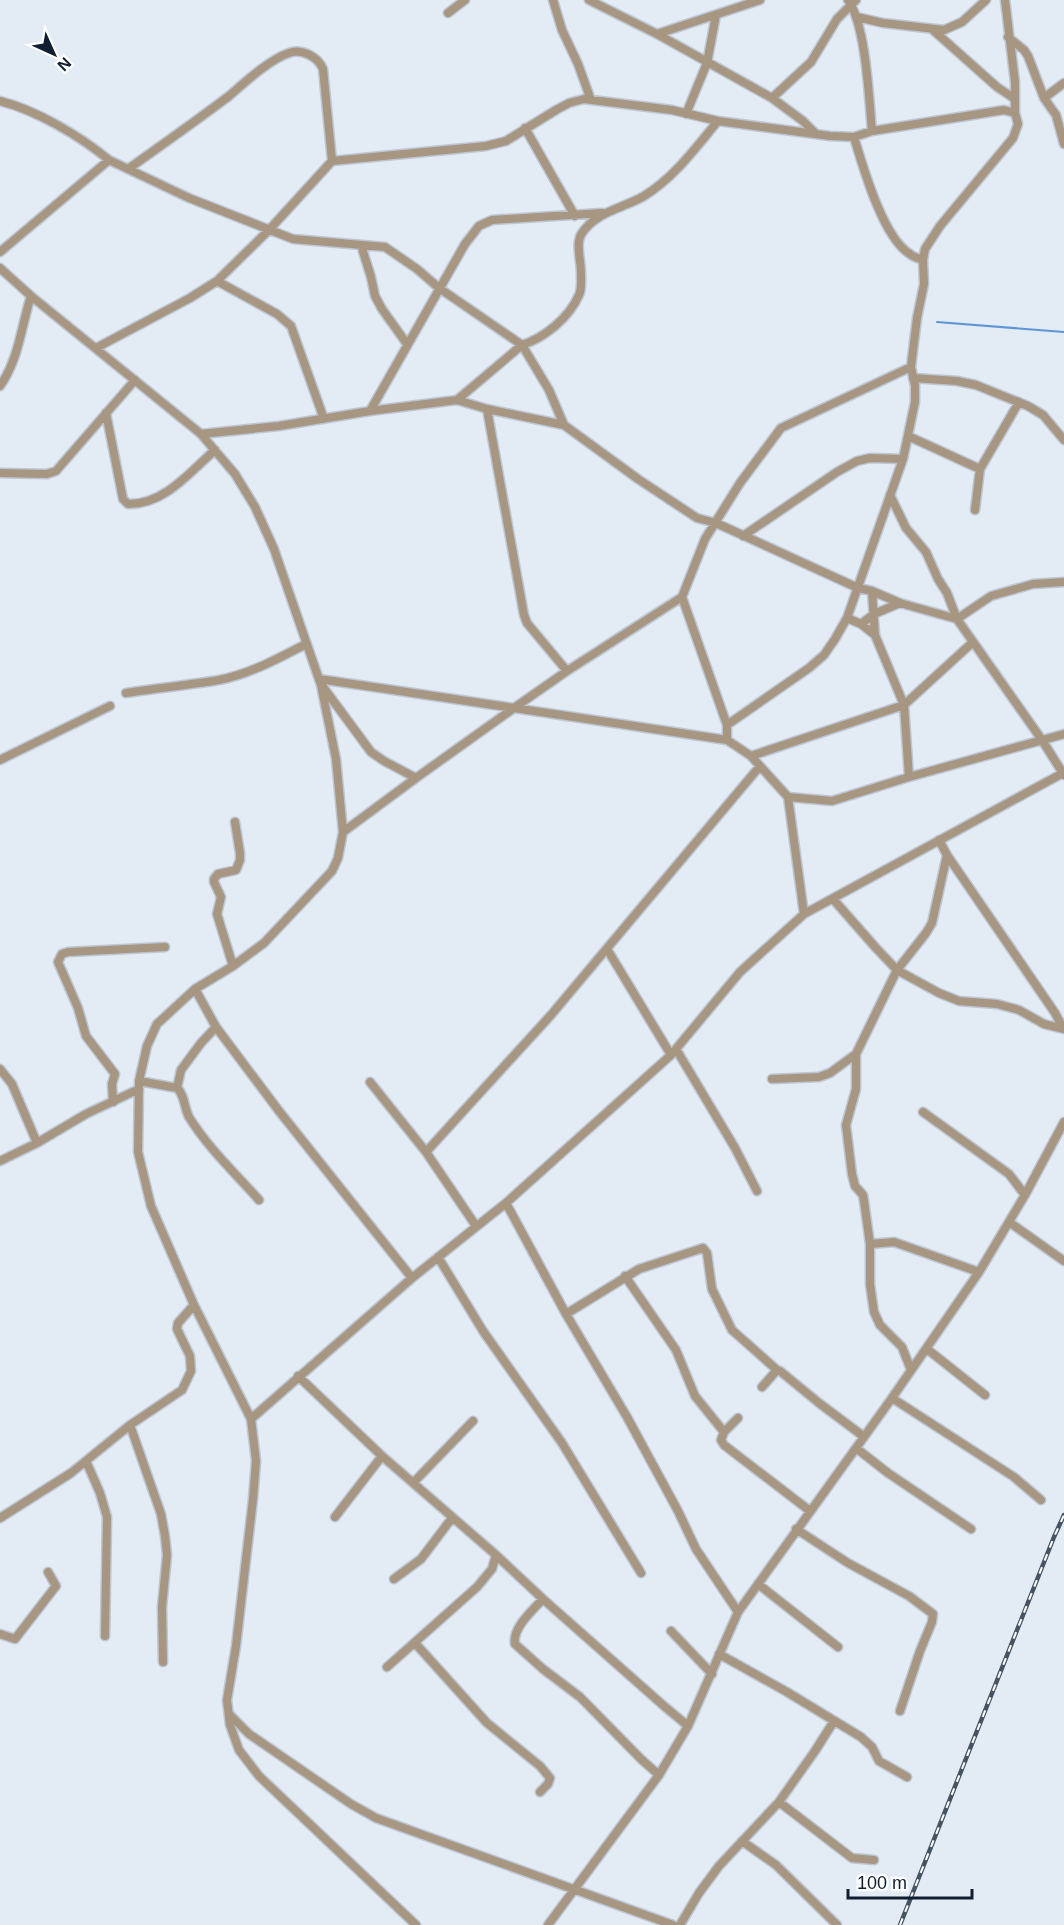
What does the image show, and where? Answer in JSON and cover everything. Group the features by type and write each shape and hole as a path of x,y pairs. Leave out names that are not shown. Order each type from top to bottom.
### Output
{"street":[{"path":"448,13 465,0"},
{"path":"553,0 562,30 591,100"},
{"path":"589,0 657,34 772,98 803,121 814,133"},
{"path":"657,34 760,0"},
{"path":"857,17 944,30 962,22 986,0"},
{"path":"727,725 824,655 847,618 903,459 908,436 915,402 911,367 924,284 923,260 931,239 1013,138 1018,123 1015,113 1015,82 1005,0"},
{"path":"852,2 865,61 872,131"},
{"path":"772,98 811,62 837,19 852,2"},
{"path":"686,114 707,63 716,15"},
{"path":"933,30 997,87 1015,99"},
{"path":"1008,37 1028,56 1044,98 1056,115 1064,144"},
{"path":"128,169 270,64 290,52 310,55 323,69 332,161"},
{"path":"1044,98 1064,83"},
{"path":"96,348 218,281 269,230 332,161 486,146 506,141 569,103 584,99 718,121 830,136 854,137 872,131 1004,110 1015,113"},
{"path":"0,101 20,106 40,116 94,147 109,160 189,198 269,230 293,239 385,247 417,269 439,288 522,345 549,390 564,425"},
{"path":"457,400 522,345 534,341 556,325 571,309 581,293 580,236 589,223 645,196 674,172 718,121"},
{"path":"525,128 575,216"},
{"path":"854,137 880,213 901,247 910,255 923,260"},
{"path":"0,252 109,160"},
{"path":"370,411 439,288 465,244 479,226 492,220 606,213"},
{"path":"361,245 375,296 407,344"},
{"path":"0,268 31,296 201,434 235,474 255,507 274,549 320,682 336,759 343,832 338,858 332,871 264,943 233,966 195,989 157,1024 147,1046 139,1085 138,1152 151,1206 194,1305 251,1419 256,1461 236,1646 227,1700 230,1725 239,1750 259,1776 409,1923"},
{"path":"218,281 277,314 291,326 324,419"},
{"path":"0,386 16,358 31,296"},
{"path":"343,832 567,671 682,597 701,548 740,483 781,428 911,367"},
{"path":"913,378 966,383 1019,402 1043,415 1064,440"},
{"path":"0,473 47,474 56,471 135,380"},
{"path":"201,434 279,426 457,400 487,409 564,425 638,479 697,518 716,523 858,588 872,591 900,603 957,619 991,596 1033,584 1064,582"},
{"path":"975,510 980,469 1019,402"},
{"path":"487,409 524,615 527,623 567,671"},
{"path":"106,413 123,499 128,504 150,501 165,494 215,450"},
{"path":"908,436 980,469"},
{"path":"743,536 857,460 903,459"},
{"path":"251,1419 412,1278 506,1203 674,1052 740,972 804,914 1063,774 1042,740 957,619 947,593 926,552 906,528 890,495"},
{"path":"872,591 875,635 904,705 909,777"},
{"path":"682,597 727,725 727,740"},
{"path":"861,624 874,614 900,603"},
{"path":"847,618 861,624 875,635"},
{"path":"751,756 904,705 973,642"},
{"path":"126,693 219,680 272,662 306,644"},
{"path":"320,682 727,740 751,756 788,797 804,914"},
{"path":"320,682 371,752 416,778"},
{"path":"0,760 110,706"},
{"path":"788,797 832,801 1064,734"},
{"path":"426,1152 551,1015 760,766"},
{"path":"233,966 217,914 221,897 214,879 218,874 236,870 240,860 235,822"},
{"path":"939,840 1038,987 1063,1029"},
{"path":"911,1370 902,1347 880,1326 874,1312 870,1284 870,1244 862,1195 855,1185 846,1125 856,1089 856,1054 897,970 932,923 947,855"},
{"path":"833,899 897,970 959,1001 997,1004 1018,1010 1044,1024 1063,1029"},
{"path":"113,1102 112,1084 115,1074 86,1036 78,1008 58,962 62,954 68,952 165,947"},
{"path":"607,949 735,1148 757,1191"},
{"path":"195,989 216,1027 285,1119 412,1278"},
{"path":"177,1088 181,1070 216,1027"},
{"path":"772,1079 819,1077 830,1073 856,1054"},
{"path":"0,1069 12,1084 37,1143"},
{"path":"370,1082 426,1152 476,1226"},
{"path":"0,1161 37,1143 86,1114 113,1102 139,1085 177,1088 182,1094 184,1107 190,1118 259,1200"},
{"path":"923,1112 1009,1174 1025,1195"},
{"path":"548,1925 659,1775 688,1726 738,1612 927,1349 979,1272 1025,1195 1064,1122"},
{"path":"506,1203 566,1314 627,1418 696,1549 738,1612"},
{"path":"1009,1222 1064,1262"},
{"path":"870,1244 894,1242 979,1272"},
{"path":"566,1314 639,1269 703,1248 706,1249 712,1289 732,1330 777,1370 863,1436"},
{"path":"438,1257 483,1330 562,1443 641,1573"},
{"path":"625,1276 676,1350 695,1396 724,1432"},
{"path":"0,1518 71,1473 130,1425 182,1390 191,1371 190,1356 177,1329 178,1323 194,1305"},
{"path":"927,1349 985,1395"},
{"path":"762,1387 777,1370"},
{"path":"298,1376 382,1456 688,1726"},
{"path":"892,1398 1014,1477 1041,1500"},
{"path":"738,1418 724,1432 721,1440 724,1444 810,1511"},
{"path":"413,1483 473,1420"},
{"path":"130,1425 161,1514 165,1536 167,1555 162,1607 164,1662"},
{"path":"856,1448 896,1479 971,1529"},
{"path":"335,1517 382,1456"},
{"path":"86,1461 100,1493 107,1517 105,1636"},
{"path":"394,1579 421,1559 452,1518"},
{"path":"796,1529 848,1563 909,1596 933,1614 900,1711"},
{"path":"387,1667 477,1587 492,1569 496,1555"},
{"path":"0,1634 13,1640 17,1638 46,1602 56,1586 48,1572"},
{"path":"758,1584 838,1647"},
{"path":"543,1599 517,1630 514,1638 515,1644 580,1698 659,1775"},
{"path":"671,1631 712,1674"},
{"path":"415,1643 487,1723 540,1766 549,1778 548,1784 540,1792"},
{"path":"719,1654 861,1737 872,1747 879,1761 907,1777"},
{"path":"229,1714 249,1734 351,1804 376,1818 673,1925"},
{"path":"680,1925 703,1886 779,1802 834,1720"},
{"path":"779,1802 852,1858 874,1860"},
{"path":"742,1841 776,1865 837,1925"}],"waterway":[{"path":"937,322 1064,332"}],"railway":[{"path":"900,1925 1064,1515"}]}
